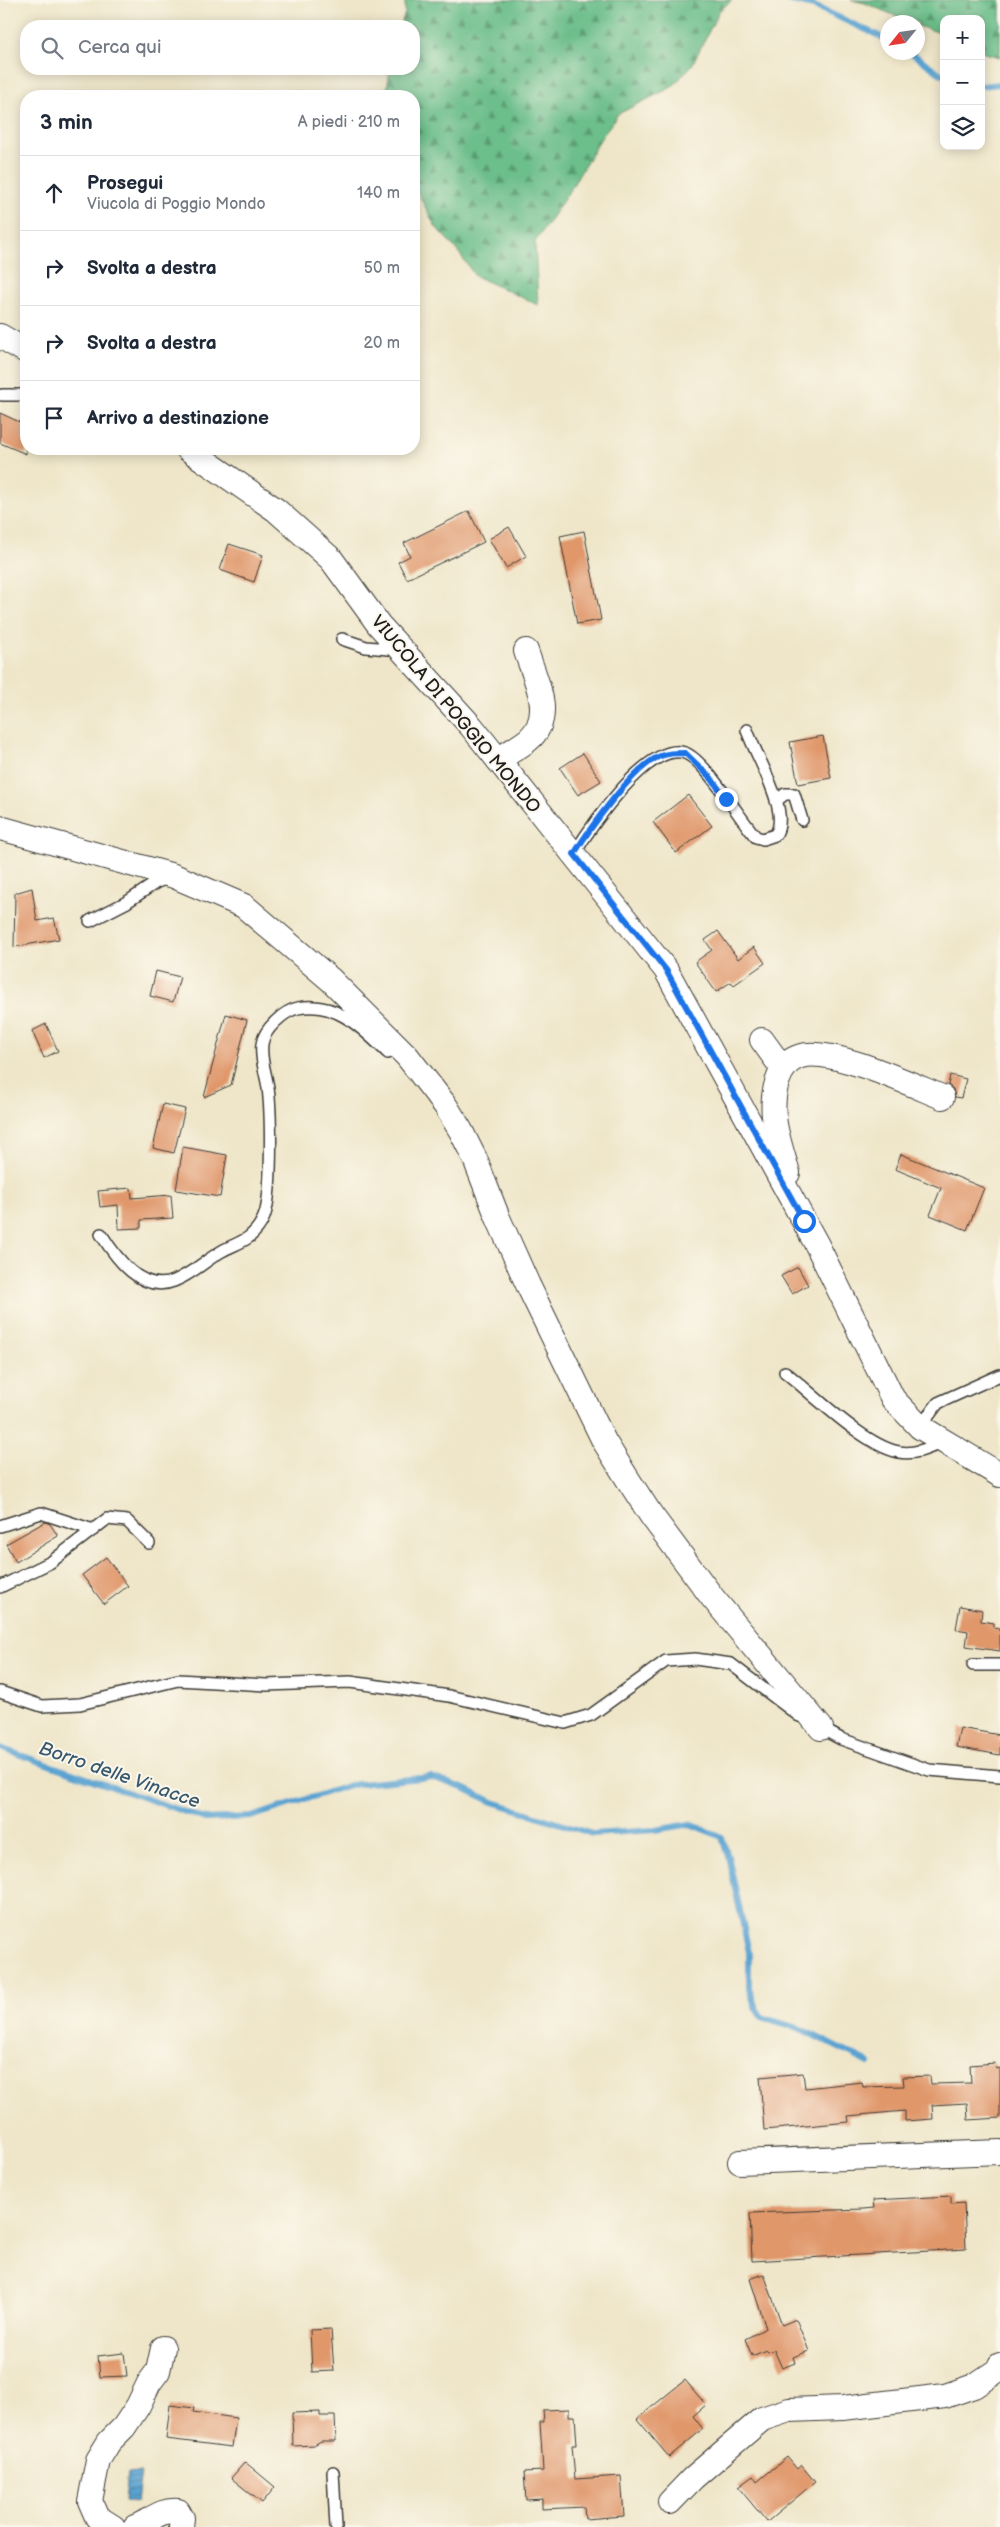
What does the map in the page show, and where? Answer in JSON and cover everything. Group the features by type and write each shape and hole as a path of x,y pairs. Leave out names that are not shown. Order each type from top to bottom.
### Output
{"street":[{"name":"VIUCOLA DI POGGIO MONDO","path":"197,455 276,510 331,559 379,625 471,726 666,970 808,1228 893,1400 920,1427 1000,1475"},
{"path":"498,760 530,738 543,715 540,696 526,651"},
{"path":"0,828 174,876 244,906 331,980 407,1056 445,1105 461,1131 475,1159 498,1218 528,1284 604,1441 661,1529 712,1597 821,1728"},
{"path":"762,1040 784,1070"},
{"path":"808,1228 789,1178 774,1119 776,1089 787,1063 802,1055 829,1057 889,1075 942,1098"},
{"path":"740,2162 1000,2152"},
{"path":"113,2527 97,2517 90,2501 98,2460 109,2442 129,2420 149,2383 158,2371 163,2348"},
{"path":"670,2502 693,2478 762,2419 789,2410 843,2408 945,2396 974,2386 998,2370 1000,2365"},
{"path":"135,2527 146,2522 159,2512 170,2510 178,2510 182,2518 182,2527"}],"lane":[{"path":"2,395 20,395"},
{"path":"342,639 366,647 402,650"},
{"path":"574,854 613,799 651,762 665,754 685,753 695,761 711,778 740,820 756,838 770,838 778,831 781,825 774,791 747,730"},
{"path":"776,801 785,794 794,794 802,820"},
{"path":"90,921 127,902 157,882 174,876"},
{"path":"102,1234 110,1248 134,1274 152,1283 163,1284 174,1281 200,1266 221,1251 249,1237 257,1229 263,1220 269,1199 268,1089 262,1061 262,1042 278,1020 295,1008 320,1007 332,1009 351,1020 407,1071 461,1131"},
{"path":"785,1372 869,1440 898,1452 921,1452 945,1441"},
{"path":"920,1427 938,1403 1000,1375"},
{"path":"0,1526 41,1513 93,1530"},
{"path":"0,1586 21,1578 51,1562 107,1519 126,1521 149,1543"},
{"path":"0,1692 42,1706 80,1704 178,1680 266,1685 350,1682 449,1696 564,1724 590,1716 666,1661 695,1659 731,1664 802,1718 841,1739 929,1770 1000,1776"},
{"path":"973,1665 1000,1665"},
{"path":"333,2472 336,2527"}],"green space":[{"path":"405,0 732,0 719,11 692,65 672,87 618,114 601,138 570,190 535,242 538,305 475,276 457,250 435,226 420,197 420,90 387,90 389,75 420,75 420,20 402,20 405,13"},
{"path":"851,0 1000,0 1000,57 985,53 985,15 940,15 940,33 925,28 925,15 893,15 865,3"}],"water":[{"path":"128,2472 141,2473 137,2502 125,2501"}],"building":[{"path":"0,413 20,422 20,451 0,443"},
{"path":"469,511 484,542 407,579 398,562 410,556 404,543"},
{"path":"509,527 526,556 506,568 489,539"},
{"path":"584,531 601,620 577,624 560,536"},
{"path":"229,544 263,555 254,582 220,570"},
{"path":"823,736 831,778 798,784 790,742"},
{"path":"583,753 601,781 578,795 560,768"},
{"path":"688,795 712,826 676,853 653,822"},
{"path":"32,888 37,921 54,918 59,939 14,947 15,893"},
{"path":"718,931 738,959 754,947 765,963 734,985 731,982 716,992 695,962 712,950 705,940"},
{"path":"156,971 180,977 173,1002 150,996"},
{"path":"226,1014 247,1020 231,1085 204,1097"},
{"path":"46,1024 58,1051 44,1058 32,1031"},
{"path":"950,1075 966,1079 961,1098 955,1097 953,1089 948,1085"},
{"path":"163,1104 185,1109 174,1153 153,1148"},
{"path":"183,1147 227,1155 220,1197 176,1190"},
{"path":"901,1154 984,1188 967,1230 930,1215 941,1188 895,1169"},
{"path":"131,1188 132,1198 171,1195 173,1218 141,1220 141,1228 119,1229 118,1205 100,1207 98,1191"},
{"path":"798,1267 808,1285 792,1294 781,1276"},
{"path":"45,1522 50,1524 58,1536 16,1562 6,1544"},
{"path":"106,1557 128,1586 104,1604 82,1575"},
{"path":"960,1606 982,1610 981,1621 994,1623 994,1628 1000,1629 1000,1651 966,1646 968,1631 956,1629"},
{"path":"960,1728 1000,1735 1000,1755 956,1747"},
{"path":"995,2063 996,2069 1000,2068 1000,2118 968,2120 967,2103 932,2105 933,2119 905,2121 905,2111 848,2116 849,2122 764,2130 760,2077 803,2073 805,2088 862,2082 863,2087 904,2086 903,2077 930,2076 931,2084 971,2083 970,2065"},
{"path":"951,2196 951,2204 964,2203 966,2249 752,2261 750,2213 863,2209 874,2208 873,2200"},
{"path":"764,2274 782,2325 796,2319 809,2351 793,2357 795,2363 782,2368 774,2350 767,2352 766,2350 752,2356 745,2339 766,2328 750,2279"},
{"path":"331,2329 334,2371 312,2372 310,2330"},
{"path":"124,2353 127,2376 100,2377 98,2356"},
{"path":"685,2380 706,2405 693,2416 703,2429 669,2457 637,2419"},
{"path":"170,2405 194,2408 193,2412 236,2418 232,2447 166,2439"},
{"path":"569,2409 569,2416 575,2416 577,2445 572,2445 575,2479 621,2476 624,2516 585,2519 584,2507 542,2509 542,2499 526,2500 524,2472 543,2471 540,2422 544,2422 543,2410"},
{"path":"320,2412 320,2416 335,2416 336,2441 321,2441 314,2445 293,2446 292,2413"},
{"path":"787,2457 797,2469 801,2465 815,2482 767,2522 738,2487 753,2476 757,2482"},
{"path":"245,2462 275,2487 262,2503 231,2478"}],"waterway":[{"path":"787,0 814,6 880,36"},
{"path":"921,60 940,73"},
{"path":"985,86 1000,84"},
{"name":"Borro delle Vinacce","path":"0,1748 205,1819 251,1817 350,1785 431,1777 463,1788 493,1802 592,1834 655,1830 690,1824 722,1837 729,1860 749,1952 749,1988 756,2009 762,2017 801,2029 869,2063"}],"route":[{"path":"726,799 703,769 685,753 665,754 651,762 613,799 574,854 666,970 804,1221"}]}
